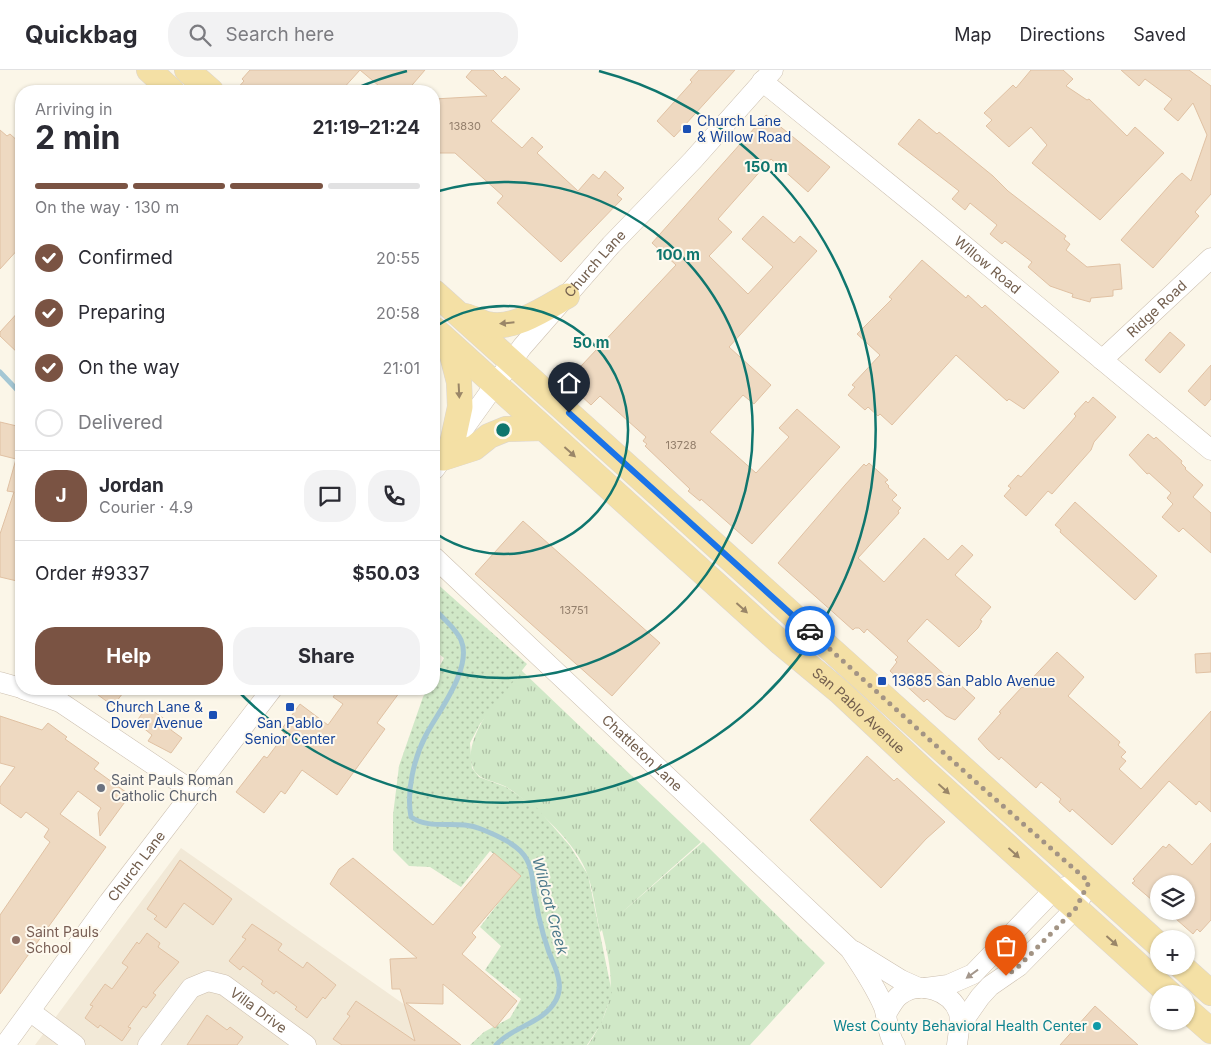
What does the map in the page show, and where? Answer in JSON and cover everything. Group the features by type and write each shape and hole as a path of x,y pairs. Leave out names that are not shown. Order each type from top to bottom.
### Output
{"main road":[{"path":"149,70 165,85"},
{"path":"187,70 204,85"},
{"path":"459,313 489,325 510,324 533,316 567,296"},
{"name":"San Pablo Avenue","path":"440,297 1150,937"},
{"path":"441,336 459,382 460,407 443,458"},
{"name":"San Pablo Avenue","path":"441,336 781,643 840,692 1160,985"},
{"path":"443,458 474,448 489,436 506,429 543,428"},
{"path":"672,544 683,541 704,553 741,585 752,590 763,588"},
{"path":"1192,975 1211,993"},
{"path":"1195,1017 1211,1031"}],"street":[{"name":"Church Lane","path":"443,458 512,360 611,245 693,160 768,75"},
{"name":"Willow Road","path":"768,75 1102,360 1211,450"},
{"name":"Ridge Road","path":"1102,360 1211,258"},
{"name":"Chattleton Lane","path":"440,563 850,949 901,980 946,995 953,1002 959,1014 956,1037"},
{"path":"0,682 15,686"},
{"path":"41,695 60,702 194,792"},
{"name":"Church Lane","path":"5,1045 109,902 267,695"},
{"path":"886,1014 899,995 910,989 948,985 973,974 1055,889 1089,882"},
{"path":"956,1037 980,997 990,986 1019,966 1076,908 1089,882"},
{"name":"Chattleton Lane","path":"850,949 878,994 886,1014 888,1029 895,1045"},
{"name":"Villa Drive","path":"148,1045 191,988 208,981 224,985 306,1045"},
{"path":"30,1012 75,1045"}],"shaded area":[{"path":"181,848 445,1033 444,1045 35,1045"}],"green space":[{"path":"440,586 527,664 480,724 470,743 472,768 479,777 506,787 537,808 570,846 588,875 612,993 601,1024 587,1045 470,1045 484,1032 510,1018 521,999 485,970 501,946 480,927 520,875 490,851 461,887 430,867 409,866 393,850 393,815 399,766 424,695 440,695 440,666 444,658 440,655"},
{"path":"520,669 701,842 619,915 703,842 825,963 750,1045 588,1045 604,1016 610,990 610,977 606,947 602,930 600,932 588,876 575,851 543,815 508,788 479,776 473,768 471,756 478,729 494,703"}],"building":[{"path":"250,70 360,70 346,85 240,85 244,81 242,79"},
{"path":"360,70 425,70 412,85 378,85"},
{"path":"472,70 493,70 502,79 505,76 520,89 491,121 522,148 532,137 543,147 537,153 578,191 593,174 599,179 605,171 624,188 617,195 622,199 561,262 497,203 503,196 455,153 440,153 440,99 487,96 466,77"},
{"path":"699,70 735,70 674,137 657,121 692,82 690,80"},
{"path":"1031,70 1063,70 1073,79 1066,86 1087,100 1089,99 1127,136 1135,127 1164,153 1100,220 1032,163 1047,145 1031,127 1009,147 986,126 992,120 984,113 1013,85 1016,88"},
{"path":"1121,70 1189,70 1211,86 1211,194 1195,212 1199,216 1153,268 1121,240 1176,178 1182,173 1191,181 1207,135 1193,103 1178,121 1164,109 1172,99 1145,79 1139,86"},
{"path":"766,115 830,167 808,192 771,159 718,219 732,232 709,256 748,294 773,267 742,239 763,216 794,243 800,236 817,251 729,347 771,385 754,404 743,395 710,432 756,473 789,437 779,428 797,409 840,447 752,544 701,499 700,501 688,491 690,489 645,446 647,444 643,441 646,437 600,396 591,405 566,382 676,265 652,243"},
{"path":"919,119 937,134 939,132 993,176 1008,191 1066,236 1064,239 1070,244 1066,250 1087,267 1120,264 1122,289 1113,290 1113,296 1091,298 1090,302 1072,297 1073,294 1050,286 1028,267 1032,262 1005,241 1002,244 990,234 997,225 970,203 965,210 952,199 959,191 898,144"},
{"path":"0,130 7,136 10,134 15,139 15,253 0,269"},
{"path":"922,260 966,298 968,295 982,308 985,305 1059,372 1024,409 1009,399 1007,401 956,355 892,425 880,414 878,416 868,407 865,410 848,395 855,387 852,385 880,355 857,334 892,299 889,297"},
{"path":"15,316 15,350 0,336 0,332"},
{"path":"1170,332 1185,345 1160,373 1145,360"},
{"path":"1211,365 1211,399 1205,406 1188,391"},
{"path":"1093,397 1116,417 1094,442 1091,450 1052,494 1048,491 1026,516 1004,496 1011,488 1008,486 1018,475 1021,477 1071,422 1076,416 1074,414 1086,401 1088,403"},
{"path":"0,422 15,426 15,459 0,455"},
{"path":"1148,434 1154,439 1156,437 1182,461 1181,463 1185,469 1203,485 1193,497 1211,513 1211,553 1183,528 1179,532 1162,517 1173,504 1167,498 1171,493 1149,473 1147,474 1129,455"},
{"path":"15,463 15,581 0,577 0,534 14,492 7,491"},
{"path":"869,463 888,480 885,482 888,487 897,495 892,500 901,508 898,511 899,513 858,558 884,582 924,538 948,560 962,545 973,555 955,575 991,607 980,620 982,621 978,628 959,647 927,619 907,641 947,677 949,675 975,698 955,720 946,716 927,699 924,702 890,671 897,662 895,660 898,657 867,629 864,633 859,628 853,630 778,563 864,464 866,466"},
{"path":"1075,502 1157,576 1135,600 1060,532 1061,530 1055,525"},
{"path":"523,521 660,643 612,696 475,574"},
{"path":"1057,652 1084,677 1068,696 1120,742 1118,745 1126,752 1121,757 1126,761 1119,769 1141,789 1211,711 1211,812 1199,801 1196,805 1169,781 1112,845 1072,809 1070,812 1059,802 1061,799 1041,782 1036,788 1001,757 999,760 987,749 978,739 1001,713 999,712"},
{"path":"1211,653 1211,672 1196,673 1195,654"},
{"path":"98,695 121,695 113,706"},
{"path":"334,695 398,695 377,723 385,729 337,795 302,770 285,794 281,791 264,813 236,792 264,756 267,758 285,734 281,730 300,704 328,725 343,704 333,697"},
{"path":"149,708 174,726 171,730 182,738 171,753 148,741 152,735 136,722 144,711 146,713"},
{"path":"0,716 42,730 48,723 67,737 65,739 99,763 94,769 130,795 100,836 98,813 101,808 78,791 60,814 106,847 0,994 0,915 50,842 44,837 49,829 26,812 21,818 0,803 0,787 15,767 0,763"},
{"path":"867,756 894,781 897,778 945,822 926,839 881,888 810,820"},
{"path":"1211,843 1211,920 1200,932 1197,929 1195,932 1188,930 1177,920 1195,920 1195,875 1150,875 1150,898 1132,883 1135,881 1133,879 1163,846 1166,848 1169,844 1192,865"},
{"path":"494,853 521,876 472,933 476,937 462,954 517,1001 495,1028 443,984 443,1004 406,1003 461,1045 342,1045 333,1039 350,1016 347,1014 356,1001 415,1041 400,989 392,989 390,959 417,958 330,884 339,869 353,858 433,925"},
{"path":"180,860 232,899 213,925 184,903 166,928 154,919 157,916 147,909"},
{"path":"252,924 282,944 278,950 303,968 307,962 336,985 325,999 323,997 307,1018 295,1009 297,1007 276,991 274,994 261,984 263,981 243,966 240,970 229,961 246,939 242,937"},
{"path":"147,933 160,943 158,947 179,962 153,993 156,995 146,1008 143,1006 128,1027 131,1028 122,1041 100,1025 98,1028 85,1018 93,1006 90,1005 105,984 112,989 128,967 122,963 137,942 139,944"},
{"name":"West County Behavioral Health Center","path":"1095,1006 1138,1045 1060,1045"},
{"path":"207,1015 227,1030 230,1027 243,1037 237,1045 187,1045"}],"waterway":[{"name":"Wildcat Creek","path":"0,372 15,388"},
{"name":"Wildcat Creek","path":"440,614 461,640 463,651 462,663 446,702 426,735 418,754 410,786 411,817 427,823 463,825 481,829 507,841 524,855 531,869 540,924 559,984 558,996 544,1014 511,1033 496,1045"}],"way so far":[{"path":"810,631 890,705 1089,882 1076,908 1019,966 1006,976"}],"place":[{"name":"Church Lane & Willow Road","path":"687,129"},
{"name":"13685 San Pablo Avenue","path":"882,681"},
{"name":"San Pablo Senior Center","path":"290,707"},
{"name":"Church Lane & Dover Avenue","path":"213,715"},
{"name":"Saint Pauls Roman Catholic Church","path":"101,788"},
{"name":"Saint Pauls School","path":"16,940"},
{"name":"West County Behavioral Health Center","path":"1097,1026"}],"route":[{"path":"569,413 810,631"}]}
